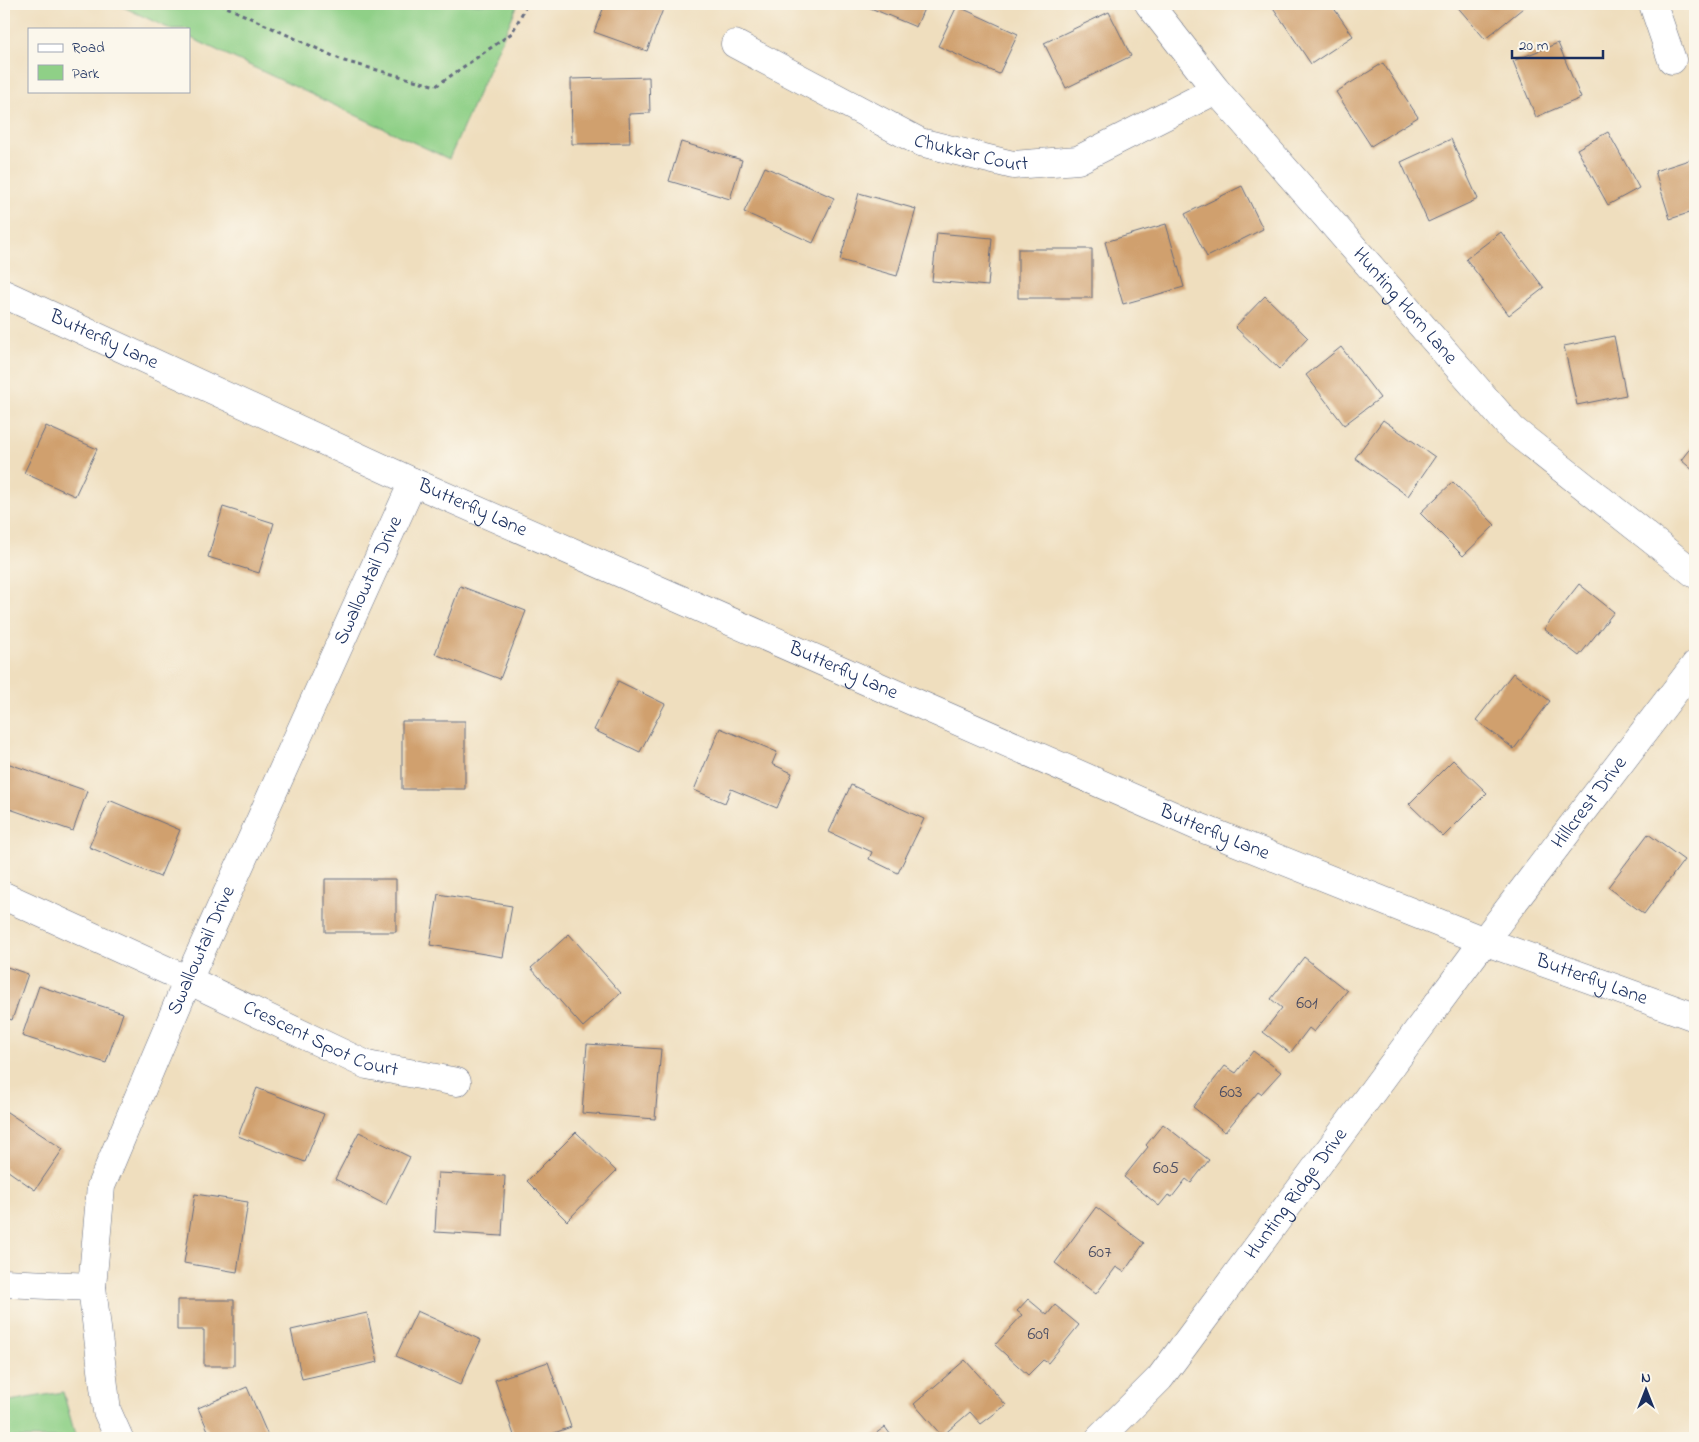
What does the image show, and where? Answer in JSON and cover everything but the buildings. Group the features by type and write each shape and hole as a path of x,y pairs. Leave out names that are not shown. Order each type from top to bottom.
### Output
{"street":[{"name":"Hunting Horn Lane","path":"1149,4 1216,90 1512,429 1695,574"},
{"path":"1653,4 1672,60"},
{"name":"Chukkar Court","path":"735,44 920,142 1013,165 1078,160 1216,90"},
{"name":"Butterfly Lane","path":"4,294 413,482 1199,827 1484,941 1695,1017"},
{"name":"Swallowtail Drive","path":"119,1438 107,1411 92,1286 101,1186 188,980 413,482"},
{"name":"Hillcrest Drive","path":"1484,941 1695,665"},
{"name":"Crescent Spot Court","path":"4,896 188,980 367,1065 457,1082"},
{"name":"Hunting Ridge Drive","path":"1100,1438 1160,1378 1484,941"},
{"path":"4,1283 92,1286"}],"path":[{"path":"220,4 344,61 436,86 512,33 527,4"}],"green space":[{"path":"117,4 518,4 449,159 190,37 190,28 168,28"},
{"path":"63,1392 76,1438 4,1438 4,1402"}]}
